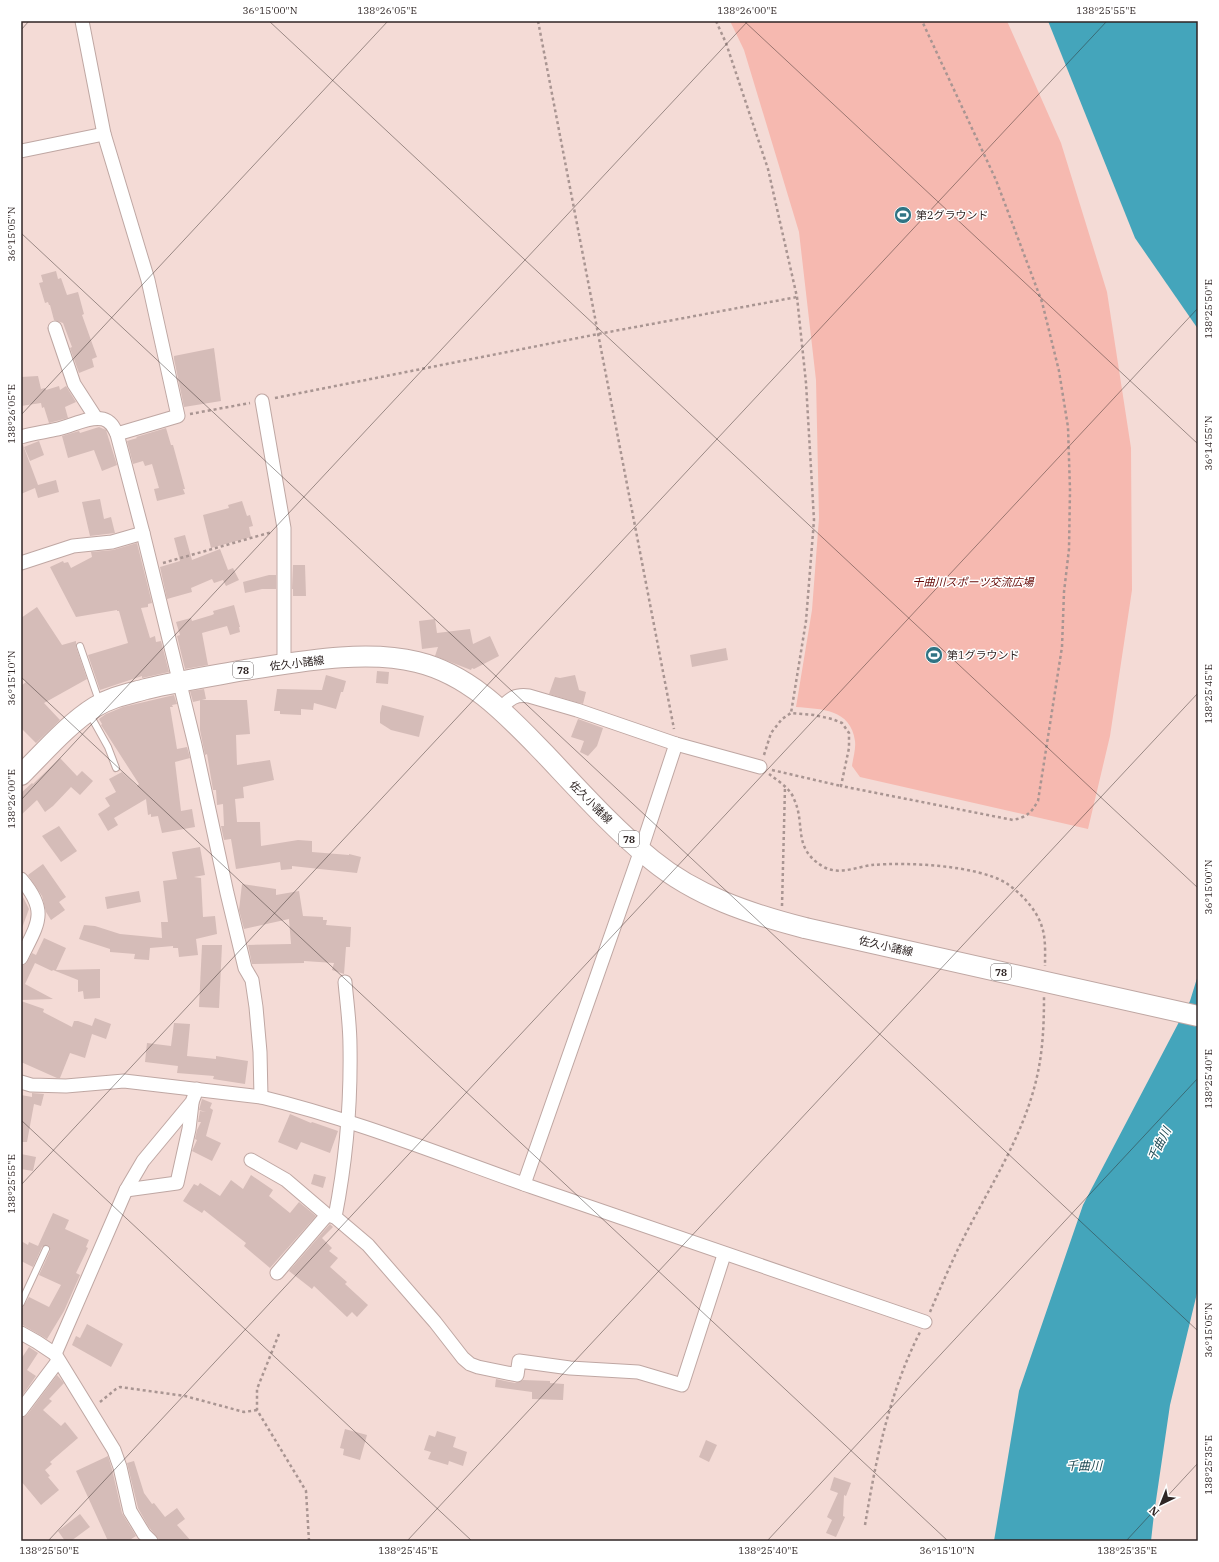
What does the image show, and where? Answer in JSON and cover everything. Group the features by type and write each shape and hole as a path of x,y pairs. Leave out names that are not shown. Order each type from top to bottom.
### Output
{"main road":[{"name":"佐久小諸線","path":"21,775 72,725 94,708 119,696 179,681 284,664 356,656 375,656 416,661 430,665 459,679 473,687 500,709 641,850 667,871 697,890 737,908 783,923 1198,1016"}],"street":[{"path":"82,21 104,134 148,280 178,416 117,434"},
{"path":"21,151 104,134"},
{"path":"55,328 74,384 96,418"},
{"path":"262,401 284,528 284,664"},
{"path":"21,437 31,433 58,429 96,418 105,419 112,424 117,434 179,681 245,968 252,980 260,1052 261,1097"},
{"path":"21,563 73,546 112,542 143,533"},
{"path":"500,709 514,696 529,696 578,710 676,744 760,767"},
{"path":"524,1184 641,850 676,744"},
{"path":"21,879 32,892 38,905 38,916 35,929 21,958"},
{"path":"277,1273 332,1216 342,1185 348,1121 350,1046 345,982"},
{"path":"21,1082 31,1085 66,1086 124,1081 261,1097 348,1121 724,1255 925,1322"},
{"path":"126,1190 177,1183 189,1129 192,1102 197,1089"},
{"path":"21,1410 57,1358 126,1190 143,1161 192,1102"},
{"path":"251,1160 286,1180 368,1245 435,1322 463,1358 470,1364 517,1375 519,1361 570,1368 638,1372 682,1385 724,1255"},
{"path":"21,1333 37,1342 57,1358 114,1450 120,1467 130,1511 143,1539"}],"lane":[{"path":"80,646 94,708 116,768"},
{"path":"21,1303 46,1249"}],"path":[{"path":"538,21 676,744"},
{"path":"716,21 726,43 768,169 797,297 806,383 814,520 806,621 791,713"},
{"path":"760,767 841,786 1013,820 1024,818 1032,811 1038,801 1062,647 1064,592 1069,549 1070,490 1068,427 1059,371 1042,302 996,180 922,21"},
{"path":"178,416 262,401 598,334 797,297"},
{"path":"151,566 284,528"},
{"path":"760,767 771,733 782,719 791,713 814,715 832,719 842,723 849,733 849,748 841,786"},
{"path":"760,767 785,786 794,799 801,838 806,851 823,867 833,871 904,863 964,870 986,875 1006,883 1034,910 1042,927 1045,950 1045,973"},
{"path":"783,923 785,786"},
{"path":"865,1525 874,1471 887,1418 908,1356 961,1242 996,1179 1028,1109 1038,1072 1044,1027 1044,996"},
{"path":"279,1334 256,1389 257,1410 306,1491 309,1541"},
{"path":"90,1410 120,1387 185,1396 244,1412 257,1410"}],"green space":[{"name":"千曲川スポーツ交流広場","path":"730,21 1007,21 1061,143 1107,292 1131,448 1132,590 1110,736 1088,829 860,777 852,766 855,741 848,722 825,710 796,707 812,610 819,518 816,380 799,232 744,50"}],"water":[{"path":"1048,21 1198,21 1198,329 1135,238"},
{"name":"千曲川","path":"1198,975 1198,1289 1170,1405 1151,1541 994,1541 1019,1391 1083,1205 1190,1001"}],"building":[{"path":"56,271 58,279 61,278 67,295 78,292 84,314 82,315 97,357 92,359 94,367 79,373 70,348 72,347 63,323 54,320 50,305 48,302 45,303 39,283 43,282 41,275"},
{"path":"214,348 221,401 184,407 174,356"},
{"path":"38,376 41,389 45,388 46,390 59,386 60,390 66,386 76,402 65,407 68,418 49,423 44,407 42,408 41,403 21,406 21,377"},
{"path":"99,427 106,430 117,465 102,471 94,450 68,458 62,436 79,431 80,433"},
{"path":"166,428 171,445 173,445 185,494 157,501 154,489 159,488 152,464 145,466 143,461 133,464 127,441"},
{"path":"39,441 44,455 30,461 24,447"},
{"path":"21,445 23,445 38,485 56,480 59,492 38,498 35,488 21,494"},
{"path":"100,499 104,519 111,517 115,533 90,536 82,502"},
{"path":"242,501 247,516 250,515 253,526 249,527 251,537 211,548 203,515 229,508 228,505"},
{"path":"185,535 192,560 220,549 228,570 233,568 239,580 226,586 223,580 214,583 212,579 191,588 192,592 167,599 160,567 180,561 174,538"},
{"path":"137,543 152,603 148,604 148,607 141,608 150,638 155,636 156,642 161,641 169,672 142,678 142,676 100,690 88,655 128,643 119,611 117,610 76,617 50,567 63,561 64,563 68,562 71,568 92,557 91,552 113,550"},
{"path":"293,565 305,565 306,596 293,596"},
{"path":"269,575 276,575 276,589 262,589 245,593 243,582"},
{"path":"234,605 240,632 230,635 227,626 202,633 208,665 185,669 177,636 180,635 176,622 191,618 192,621 212,615 214,614 213,611"},
{"path":"37,607 62,645 76,641 76,647 87,679 44,703 60,720 36,743 21,728 21,686 26,682 21,677 21,618"},
{"path":"435,619 437,633 470,629 473,644 490,636 499,656 474,669 472,668 471,670 435,656 438,647 422,649 419,621"},
{"path":"726,648 728,660 692,667 690,655"},
{"path":"377,671 389,672 388,684 376,683"},
{"path":"326,675 346,681 336,709 314,703 313,710 301,709 301,715 280,714 280,711 274,711 277,689 322,690"},
{"path":"575,675 579,690 586,692 583,704 549,694 555,677 560,678"},
{"path":"204,689 206,699 193,702 190,691"},
{"path":"174,695 177,704 170,707 177,749 187,747 190,758 175,762 181,811 192,809 195,827 162,833 158,816 151,817 151,814 148,815 146,799 114,818 118,825 108,831 98,814 110,806 105,798 116,792 109,779 122,772 137,786 139,784 101,725 102,724 99,719 106,714 123,707"},
{"path":"200,700 247,700 250,734 236,735 237,765 270,760 274,780 243,787 244,798 235,799 237,822 260,822 261,846 298,840 312,841 312,852 349,854 361,857 357,873 292,866 292,869 281,870 280,862 236,869 231,839 224,840 221,826 224,826 223,804 217,805 216,790 213,790 207,754 205,755 200,730"},
{"path":"382,705 424,716 419,737 391,730 380,723"},
{"path":"578,719 603,728 597,746 588,756 580,752 584,741 571,737"},
{"path":"60,758 77,776 82,771 93,781 80,795 71,787 53,806 45,812 37,800 21,815 21,793 32,783 33,784"},
{"path":"59,826 77,851 61,862 42,836"},
{"path":"200,847 205,875 194,877 201,878 203,917 215,916 217,934 196,939 198,955 179,957 178,948 173,948 173,946 150,948 149,960 134,959 135,954 110,952 110,949 79,939 84,925 95,926 120,934 162,938 161,922 168,922 163,881 177,879 172,852"},
{"path":"43,864 66,897 59,902 65,910 51,920 46,912 42,896 28,875"},
{"path":"242,884 276,889 276,895 299,891 303,916 323,917 323,920 327,920 326,925 351,927 350,947 346,947 344,974 332,970 334,963 304,961 304,963 252,964 248,945 291,944 289,919 244,929 239,910"},
{"path":"139,891 141,902 107,909 105,897"},
{"path":"21,893 29,909 22,928 21,927"},
{"path":"44,938 66,948 56,970 100,969 100,998 84,999 83,991 78,992 78,980 35,963 25,984 53,999 21,1000 21,966 26,964 32,953 36,955"},
{"path":"202,945 222,945 219,1008 199,1007"},
{"path":"21,1001 44,1009 43,1012 72,1027 74,1021 92,1026 95,1018 111,1024 106,1039 92,1034 85,1058 70,1053 60,1078 21,1062"},
{"path":"174,1023 190,1024 187,1056 216,1059 216,1056 248,1061 245,1084 213,1079 214,1076 177,1073 178,1066 145,1062 147,1043 171,1046"},
{"path":"32,1093 44,1094 41,1106 34,1104 27,1142 21,1142 21,1095 32,1097"},
{"path":"202,1099 212,1103 210,1108 213,1110 206,1136 221,1143 212,1161 192,1151 197,1140 195,1139 197,1130 201,1122 198,1122 200,1111 206,1112 199,1110"},
{"path":"290,1114 311,1123 312,1122 338,1131 330,1153 301,1142 297,1150 278,1142"},
{"path":"21,1154 36,1157 33,1171 21,1169"},
{"path":"314,1174 326,1177 323,1188 311,1184"},
{"path":"251,1175 273,1190 269,1196 290,1213 299,1202 316,1216 270,1268 244,1246 246,1243 204,1210 202,1213 183,1201 194,1184 198,1186 200,1183 220,1196 231,1180 243,1189"},
{"path":"53,1213 69,1220 65,1229 89,1240 86,1247 88,1248 76,1273 80,1275 64,1311 47,1339 21,1324 21,1310 29,1297 49,1307 61,1285 39,1275 50,1251 49,1246 45,1245 42,1247 33,1267 21,1261 21,1241 28,1245 29,1242 38,1246"},
{"path":"330,1224 333,1227 322,1238 332,1248 329,1251 338,1258 330,1267 347,1282 345,1284 368,1305 357,1317 352,1312 347,1317 314,1286 312,1289 289,1271"},
{"path":"87,1324 123,1344 111,1367 72,1345 76,1336 80,1338"},
{"path":"29,1347 38,1353 27,1370 36,1376 22,1396 21,1359"},
{"path":"57,1375 64,1383 49,1399 52,1401 43,1410 61,1426 65,1422 78,1438 50,1462 52,1464 45,1470 50,1476 48,1477 59,1490 41,1505 21,1481 21,1418 27,1415"},
{"path":"496,1379 515,1383 523,1380 550,1381 550,1383 564,1384 563,1400 532,1399 532,1392 495,1387"},
{"path":"345,1429 367,1435 360,1460 343,1455 344,1449 340,1448"},
{"path":"437,1431 456,1437 453,1447 467,1452 463,1466 449,1461 448,1465 428,1459 431,1452 424,1450 429,1435 435,1437"},
{"path":"706,1440 717,1445 709,1462 699,1457"},
{"path":"108,1456 122,1513 136,1536 128,1541 108,1541 76,1471"},
{"path":"134,1461 144,1493 152,1504 154,1503 165,1517 177,1508 185,1519 177,1525 191,1541 160,1541 148,1526 138,1508 127,1463"},
{"path":"834,1477 851,1483 846,1496 844,1495 843,1516 845,1517 836,1537 826,1533 832,1520 827,1517 838,1493 830,1490"},
{"path":"80,1514 90,1527 71,1541 65,1541 58,1531"}],"place":[{"name":"第2グラウンド","path":"903,215"},
{"name":"第1グラウンド","path":"934,655"}]}
